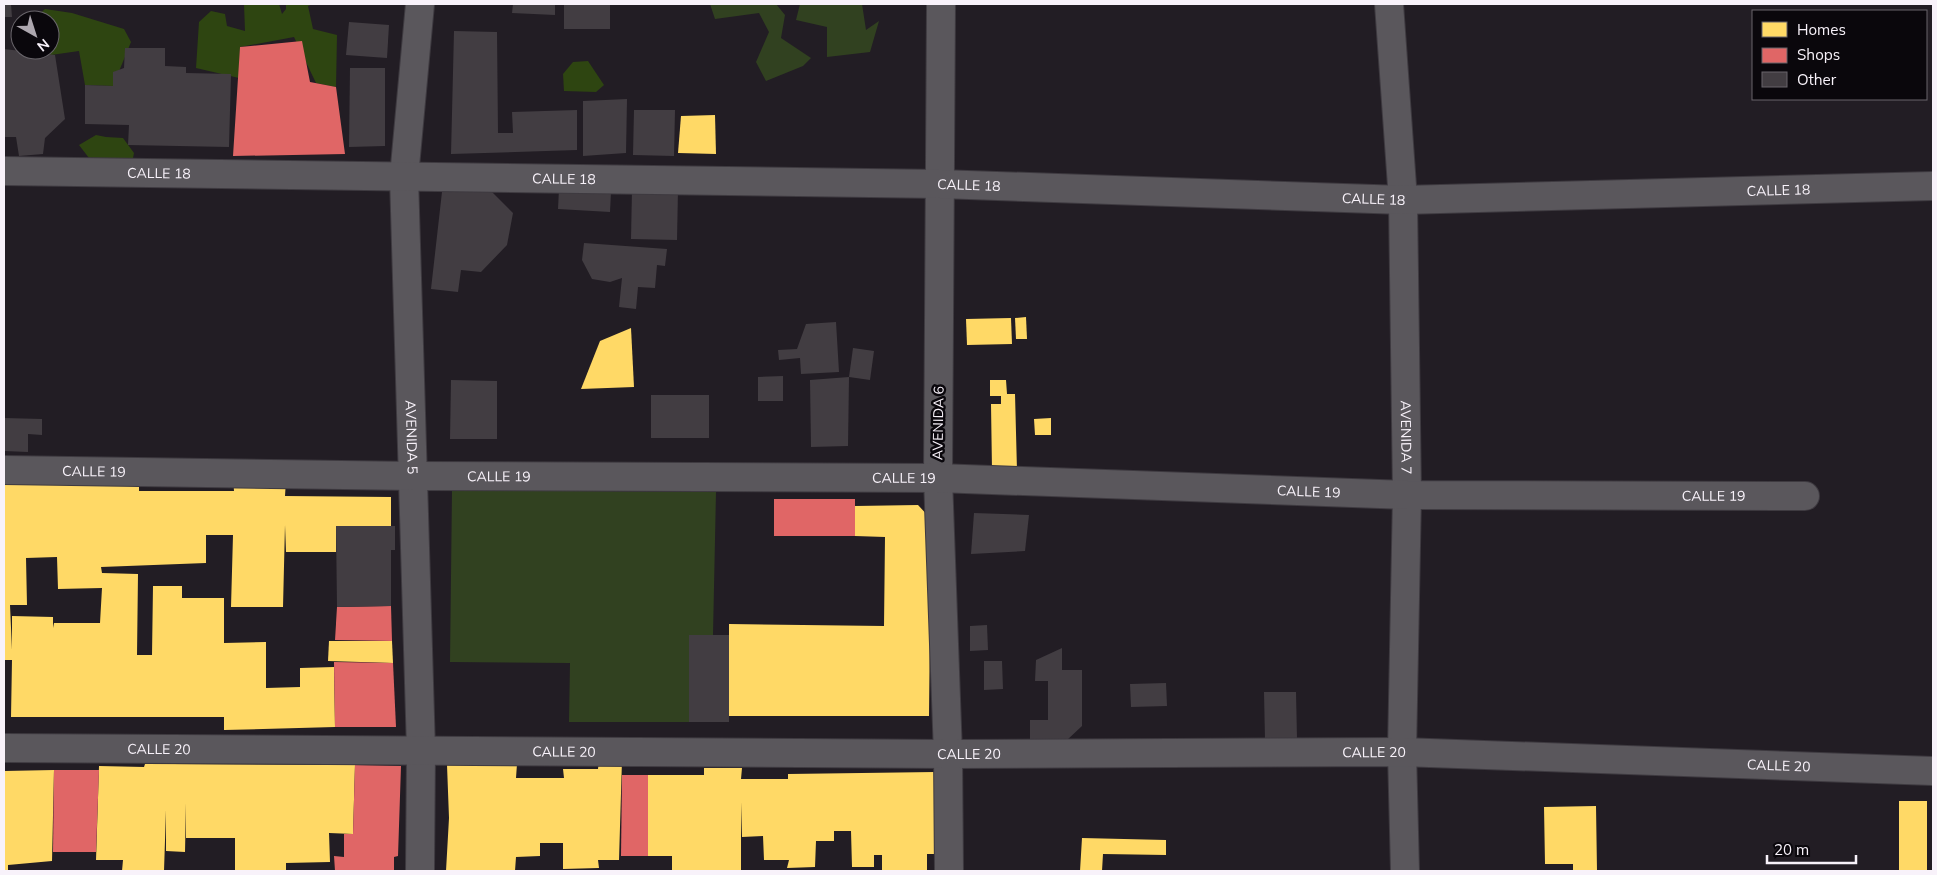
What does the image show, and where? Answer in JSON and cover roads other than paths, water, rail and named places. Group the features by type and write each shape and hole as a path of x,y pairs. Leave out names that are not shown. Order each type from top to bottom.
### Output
{"street":[{"name":"AVENIDA 5","path":"420,4 404,177 421,750 420,871"},
{"name":"AVENIDA 6","path":"941,4 938,478 948,754 949,871"},
{"name":"AVENIDA 7","path":"1389,4 1403,200 1407,495 1402,752 1405,871"},
{"name":"CALLE 18","path":"4,171 940,184 1403,200 1933,186"},
{"name":"CALLE 19","path":"4,470 413,476 938,478 1407,495 1805,496"},
{"name":"CALLE 20","path":"4,748 948,754 1402,752 1933,771"}]}
